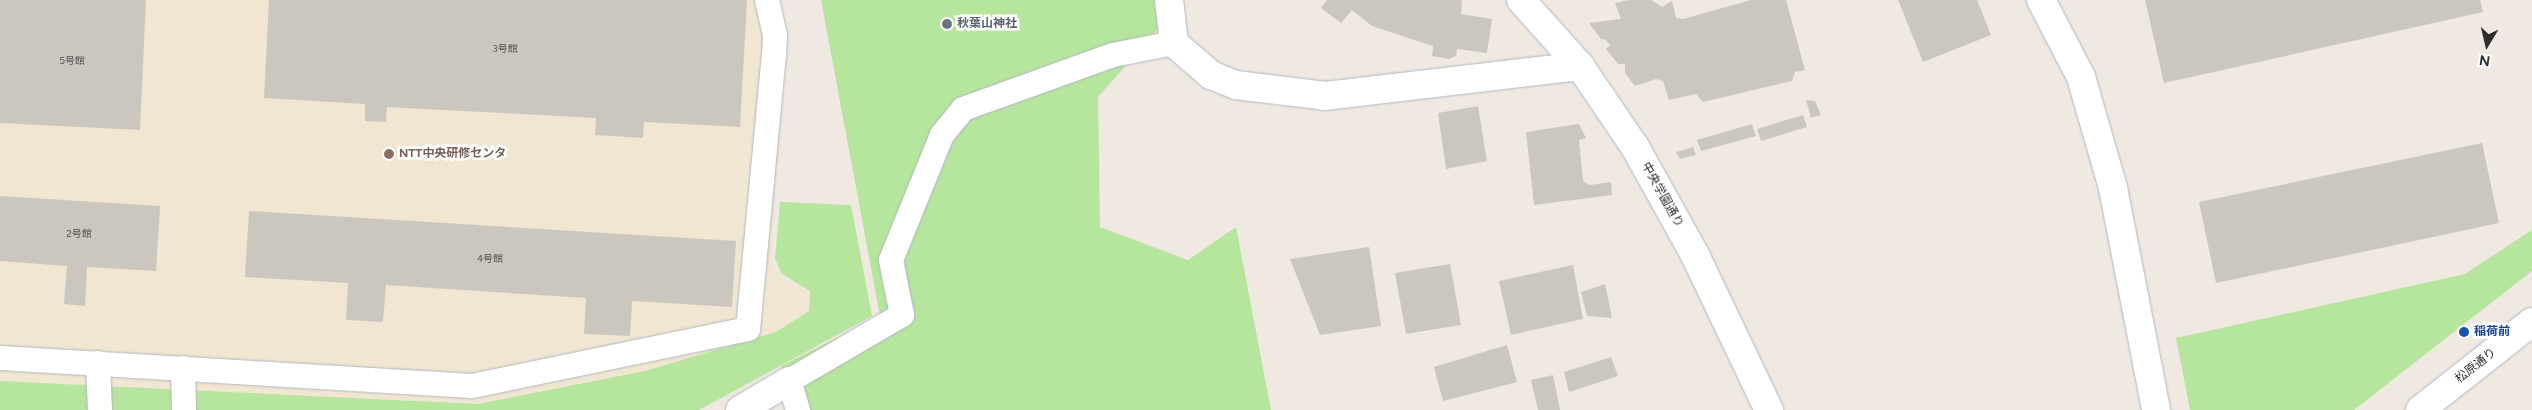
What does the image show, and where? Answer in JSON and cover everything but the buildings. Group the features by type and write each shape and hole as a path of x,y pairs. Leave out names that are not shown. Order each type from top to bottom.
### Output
{"street":[{"path":"1169,0 1174,43 1211,75 1236,85 1324,96 1580,66"},
{"name":"中央学園通り","path":"1521,0 1580,66 1635,147 1695,255 1769,410"},
{"path":"2040,0 2081,77 2113,188 2156,410"},
{"name":"松原通り","path":"2420,410 2532,322"},
{"path":"740,410 790,381"}],"lane":[{"path":"0,358 472,386 748,329 774,56 775,35 767,0"},
{"path":"798,410 790,381 902,315 891,260 942,135 963,108 1113,55 1174,43"},
{"path":"98,363 100,410"},
{"path":"183,368 184,410"}],"shaded area":[{"name":"NTT中央研修センタ","path":"0,0 776,0 786,50 771,258 782,279 809,292 806,312 776,332 645,371 478,404 0,381"}],"green space":[{"path":"821,0 1155,0 1158,29 1098,97 1100,227 1188,260 1236,227 1271,410 798,410 781,366 880,316"},
{"path":"780,202 851,205 872,316 699,410 0,410 0,381 478,404 645,371 776,332 809,311 810,291 782,274 775,259"},
{"path":"2532,230 2532,271 2354,410 2190,410 2176,338 2465,274"}],"place":[{"name":"秋葉山神社","path":"947,24"},
{"name":"NTT中央研修センタ","path":"389,154"},
{"name":"稲荷前","path":"2464,332"}]}
